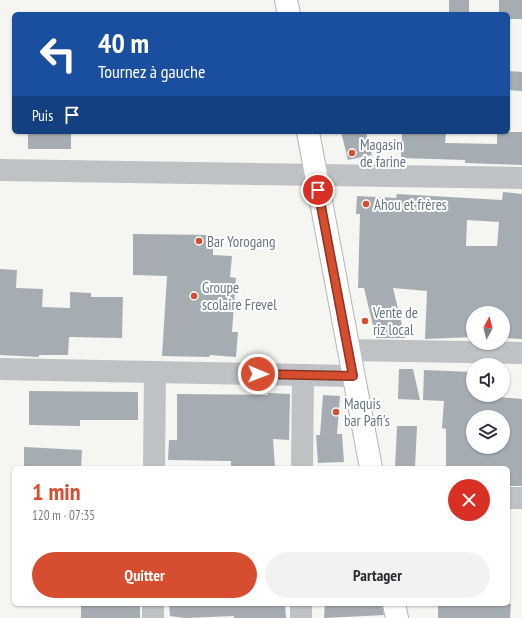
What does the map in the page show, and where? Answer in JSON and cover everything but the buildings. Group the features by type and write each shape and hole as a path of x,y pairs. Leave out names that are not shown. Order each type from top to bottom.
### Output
{"main road":[{"path":"286,0 289,12"},
{"path":"308,134 371,466"},
{"path":"394,606 397,618"}],"street":[{"path":"0,170 522,178"},
{"path":"348,350 522,353"},
{"path":"0,369 353,376"},
{"path":"154,466 155,373"},
{"path":"302,466 303,375"},
{"path":"510,498 522,498"},
{"path":"153,606 153,618"},
{"path":"301,606 301,618"}],"place":[{"name":"Magasin de farine","path":"352,153"},
{"name":"Ahou et frères","path":"366,204"},
{"name":"Bar Yorogang","path":"199,241"},
{"name":"Groupe scolaire Frevel","path":"194,296"},
{"name":"Vente de riz local","path":"365,321"},
{"name":"Maquis bar Pafi's","path":"336,412"}],"route":[{"path":"258,374 353,376 318,190"}]}
